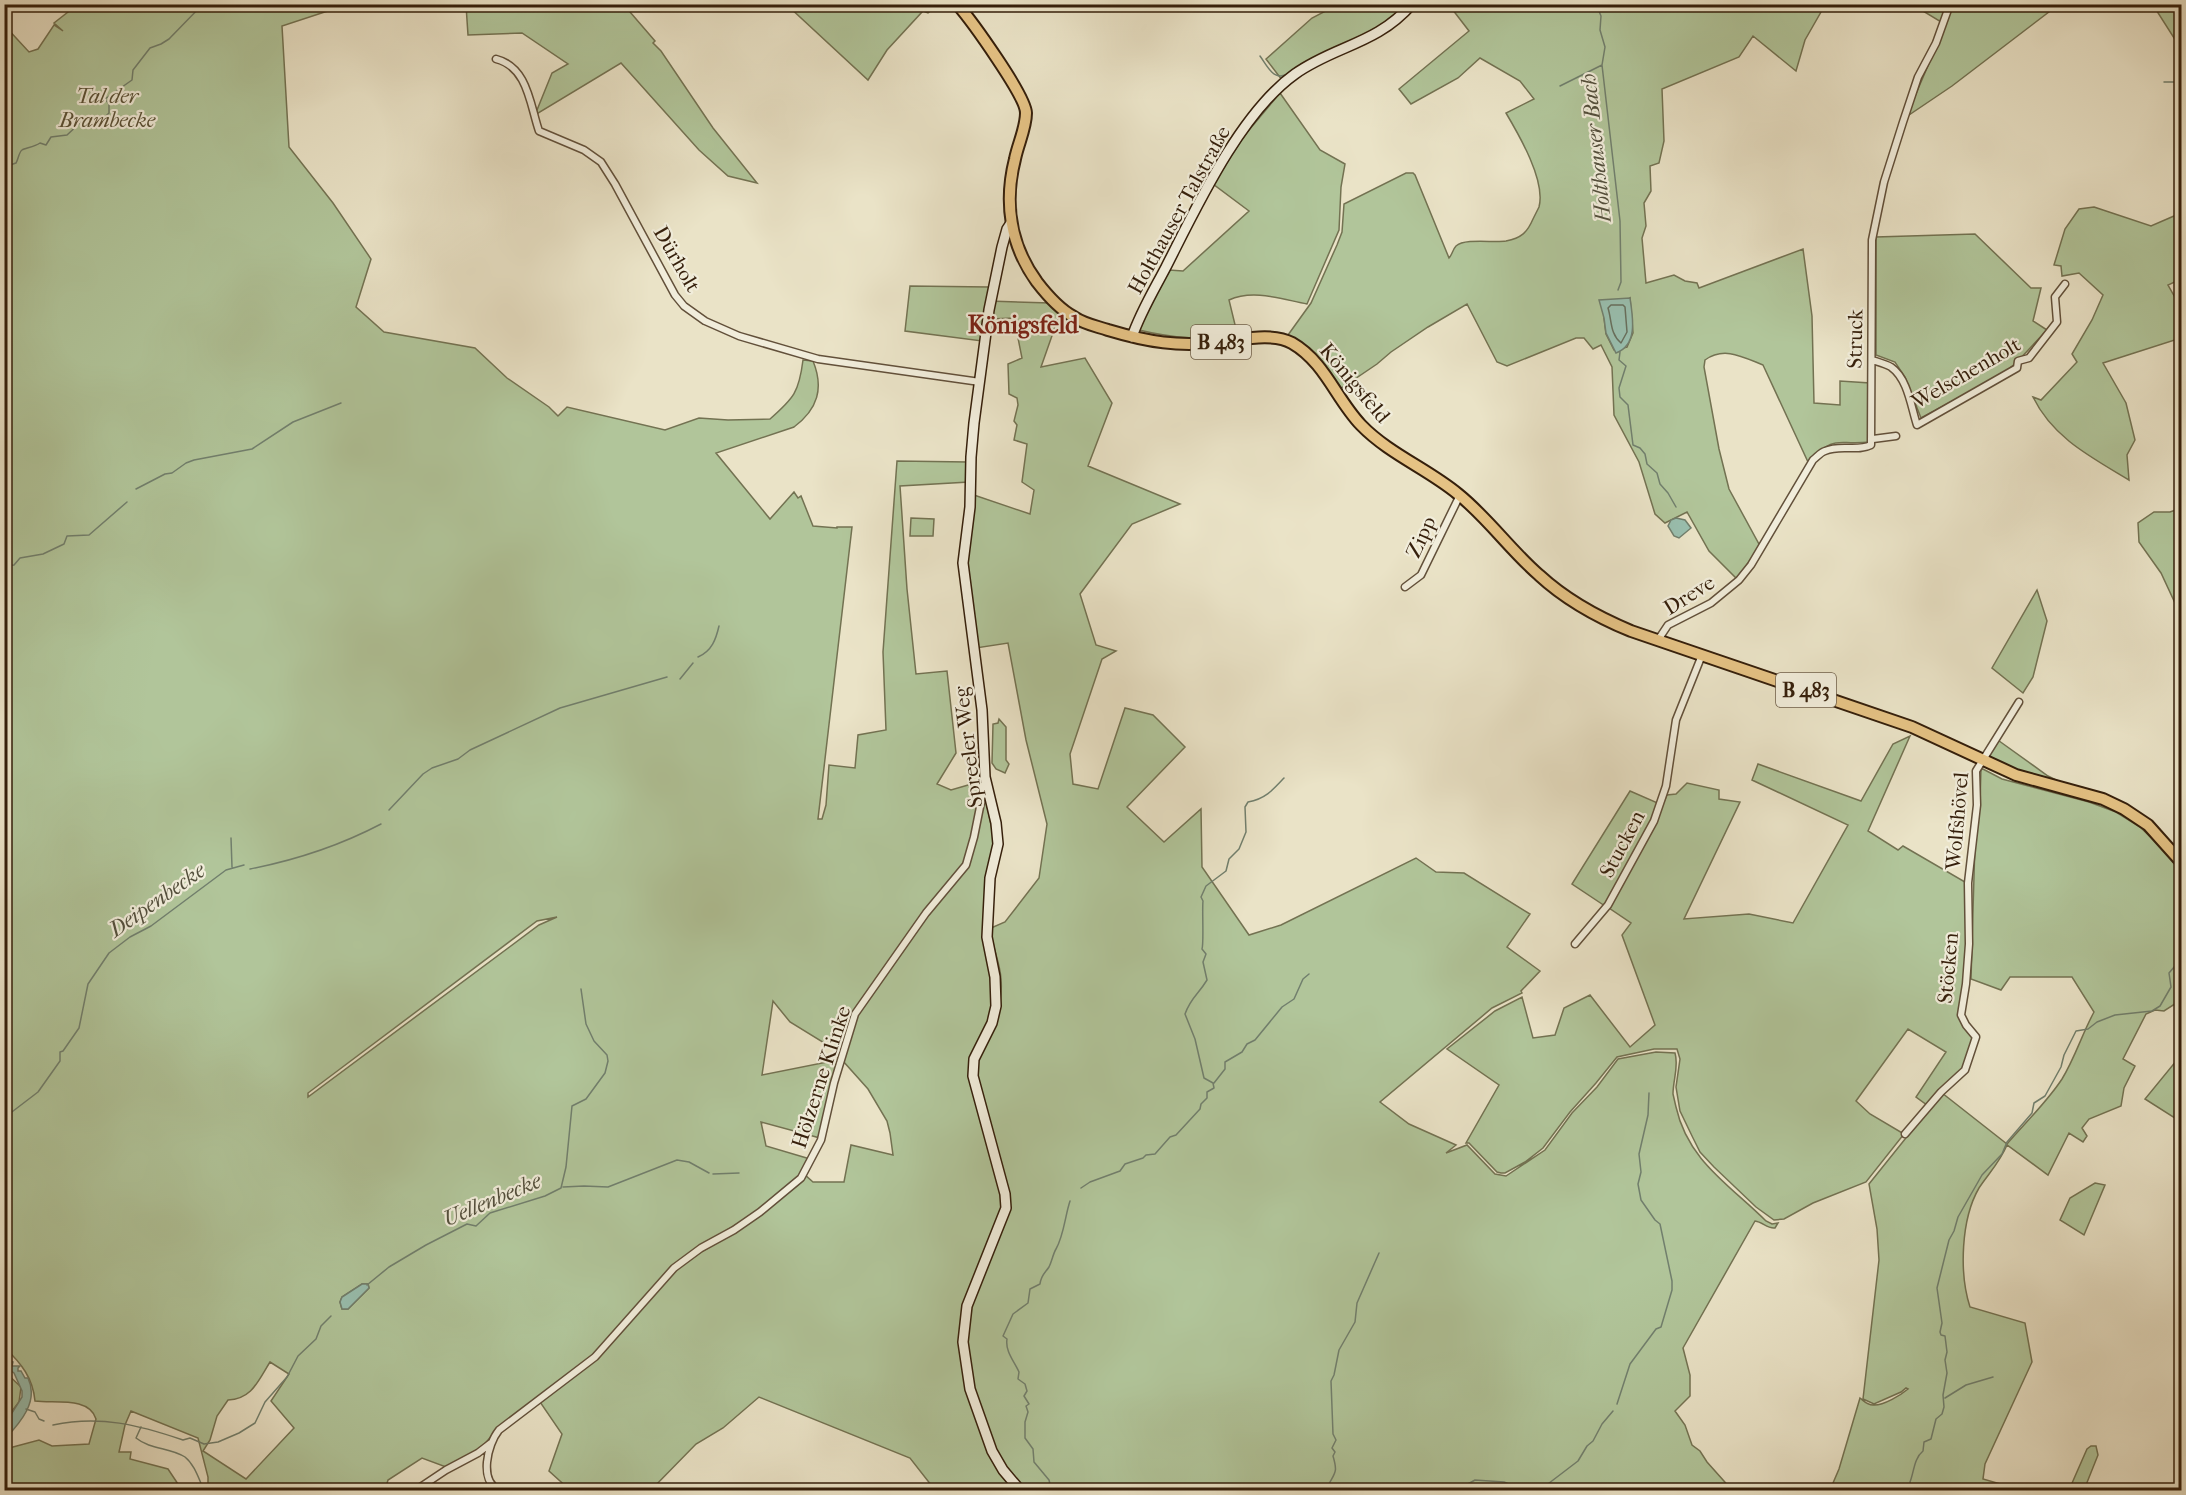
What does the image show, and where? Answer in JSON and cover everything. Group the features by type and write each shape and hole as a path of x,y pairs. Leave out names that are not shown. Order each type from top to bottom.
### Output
{"main road":[{"name":"B 483","path":"957,4 1022,99 1026,112 1010,183 1008,201 1011,223"},
{"name":"Königsfeld","path":"1011,223 1023,258 1036,280 1054,302 1072,317 1132,337 1163,344 1185,345 1269,338 1290,342 1306,353 1323,371 1360,423 1385,446 1460,495"},
{"name":"B 483","path":"1460,495 1539,575 1567,597 1609,622 1912,727 1981,760 2033,781 2089,795 2124,809 2148,825 2181,863"}],"street":[{"name":"Holthauser Talstraße","path":"1132,337 1208,187 1237,140 1262,106 1295,74 1315,62 1382,31 1402,16 1412,4"},
{"name":"Struck","path":"1873,439 1872,240 1884,182 1903,122 1918,77 1936,43 1950,4"},
{"name":"Dürholt","path":"496,59 508,63 523,80 539,131 584,150 601,162 669,285 684,306 694,315 739,336 818,359 980,382"},
{"name":"Spreeler Weg","path":"1011,223 1007,229 992,286 972,441 970,507 963,563 982,710 986,783 998,836 990,878 987,937 995,977 996,1006 992,1023 974,1059 972,1071 1005,1194 1006,1208 968,1306 963,1329 963,1349 970,1389 992,1451 1003,1470 1020,1491"},
{"name":"Welschenholt","path":"1872,360 1889,366 1896,372 1912,404 1917,425 2017,368 2018,361 2029,358 2057,322 2055,297 2065,284"},
{"path":"1873,439 1896,436"},
{"name":"Dreve","path":"1658,640 1668,625 1711,603 1739,580 1751,565 1813,460 1825,451 1840,447 1865,448 1871,445 1873,439"},
{"name":"Zipp","path":"1405,587 1421,575 1460,495"},
{"name":"Stucken","path":"1575,944 1608,905 1654,821 1666,786 1676,720 1702,655"},
{"name":"Wolfshövel","path":"1968,883 1977,805 1976,771 2019,702"},
{"name":"Hölzerne Klinke","path":"416,1491 446,1470 478,1453 491,1442 499,1430 595,1357 674,1268 701,1248 734,1230 760,1212 801,1178 821,1140 834,1083 855,1014 926,913 966,865 974,837 982,787 986,783"},
{"name":"Stöcken","path":"1905,1134 1941,1092 1965,1070 1976,1036 1966,1026 1961,1015 1969,944 1968,883"},
{"path":"491,1442 487,1467 488,1480 499,1491"}],"green space":[{"name":"Tal der Brambecke","path":"77,5 346,5 282,26 289,147 333,203 371,259 356,307 384,332 475,348 507,378 549,407 558,416 567,407 665,430 699,418 770,419 794,394 800,380 803,360 813,361 818,380 817,397 809,413 802,420 794,427 716,453 770,519 794,492 798,498 801,496 813,526 852,527 818,819 822,819 826,805 829,765 855,768 858,735 886,730 883,652 897,461 968,462 969,482 900,486 916,674 947,671 956,753 937,784 951,790 982,781 995,844 987,882 985,937 993,978 994,1002 991,1017 980,1042 987,1043 998,1012 1001,995 1000,972 991,928 1005,922 1039,878 1047,824 1026,740 1008,643 976,648 967,559 974,495 1030,514 1034,490 1022,482 1027,444 1014,440 1017,425 1014,421 1018,405 1017,398 1009,394 1008,364 1022,358 1014,318 990,319 988,304 982,341 905,331 910,286 989,287 989,301 1050,303 1060,313 1041,367 1085,358 1112,403 1088,466 1180,504 1132,524 1080,594 1096,645 1116,651 1102,659 1070,754 1073,784 1098,789 1125,708 1153,715 1185,747 1127,807 1164,842 1201,809 1202,867 1249,935 1281,925 1416,858 1436,872 1464,873 1530,914 1507,947 1540,971 1521,991 1522,993 1492,1008 1380,1102 1409,1124 1456,1145 1446,1153 1467,1145 1495,1174 1506,1176 1545,1150 1572,1113 1597,1087 1618,1059 1656,1052 1675,1053 1673,1094 1682,1126 1690,1143 1712,1171 1766,1221 1772,1224 1778,1223 1775,1228 1772,1228 1755,1221 1683,1348 1690,1375 1690,1396 1675,1411 1685,1425 1692,1445 1700,1451 1732,1490 1023,1490 999,1456 973,1392 965,1348 965,1328 973,1292 964,1324 963,1341 967,1374 976,1406 993,1453 1020,1490 935,1490 910,1458 759,1397 723,1428 696,1444 651,1490 570,1490 549,1471 562,1434 540,1402 596,1358 681,1264 742,1228 799,1184 805,1175 813,1182 844,1182 851,1145 893,1155 887,1121 868,1089 843,1061 839,1052 790,1022 773,1001 762,1075 837,1060 839,1062 831,1084 820,1138 761,1122 766,1146 810,1159 798,1179 760,1210 674,1265 593,1356 498,1428 478,1452 446,1467 422,1458 388,1480 385,1490 204,1490 208,1487 208,1477 198,1438 131,1411 125,1425 119,1452 131,1452 130,1459 168,1469 182,1490 5,1490 5,1448 39,1440 52,1446 89,1444 96,1419 86,1407 78,1404 35,1401 32,1385 25,1372 5,1348 4,25 29,52 38,49 54,25 63,31 54,23","holes":["557,917 539,925 308,1097 308,1093 537,921","362,1284 368,1284 369,1288 348,1309 342,1309 340,1302 342,1297","270,1362 289,1374 271,1401 294,1428 246,1479 203,1451 210,1440 217,1416 228,1400 249,1393"]},
{"path":"466,5 624,5 655,41 653,43 661,51 713,128 757,183 728,176 699,150 621,63 535,115 552,73 568,64 522,33 468,35"},
{"path":"787,5 938,5 928,13 923,11 887,50 868,80"},
{"path":"1337,5 1407,5 1381,28 1303,63 1282,80 1266,59 1312,18"},
{"path":"1449,5 1825,5 1805,40 1796,71 1753,36 1739,57 1662,89 1664,141 1659,163 1650,166 1651,191 1644,203 1646,226 1642,238 1646,283 1674,275 1685,281 1697,283 1699,288 1803,249 1812,316 1814,403 1840,405 1840,381 1870,383 1870,442 1832,444 1808,462 1763,365 1726,353 1705,360 1704,367 1719,449 1729,489 1760,546 1737,579 1709,551 1687,512 1665,523 1655,514 1639,462 1614,415 1612,367 1601,345 1593,349 1584,338 1576,338 1507,366 1497,362 1467,304 1428,327 1340,389 1288,335 1311,303 1337,245 1342,232 1344,204 1406,173 1415,175 1449,258 1455,247 1460,244 1473,241 1506,241 1520,236 1528,228 1539,207 1539,184 1530,158 1506,113 1534,99 1520,81 1480,58 1458,78 1411,104 1399,89 1469,31","holes":["1630,298 1633,333 1627,347 1614,350 1606,334 1604,318"]},
{"path":"1913,5 1949,5 1941,22"},
{"path":"1952,5 2058,5 1952,86 1906,117 1939,40"},
{"path":"2153,5 2181,5 2181,49"},
{"path":"1280,93 1320,150 1345,164 1341,187 1339,230 1307,304 1257,295 1229,300 1238,337 1188,338 1139,330 1169,270 1183,271 1249,211 1213,184 1244,136"},
{"path":"2094,207 2151,226 2181,213 2181,279 2168,285 2181,308 2181,338 2103,363 2126,403 2135,440 2127,455 2129,480 2087,454 2062,435 2041,411 2033,397 2041,400 2077,362 2072,354 2092,320 2103,295 2079,273 2062,276 2061,266 2054,265 2065,229 2079,209"},
{"path":"1975,234 2031,288 2041,288 2033,321 2047,330 2016,363 2001,375 1921,418 1905,377 1895,362 1876,355 1876,237"},
{"path":"2182,508 2181,616 2161,573 2139,542 2138,523 2154,512 2170,512"},
{"path":"911,518 934,519 933,536 910,536"},
{"path":"2037,590 2047,621 2033,677 2023,693 1992,668"},
{"path":"999,719 1006,727 1006,760 1009,764 1005,773 996,769 992,763 993,724 998,723"},
{"path":"1910,736 1868,831 1898,850 1903,846 1965,882 1970,897 1963,1016 1977,1034 1968,1065 1927,1105 1916,1097 1946,1052 1908,1029 1856,1101 1870,1114 1904,1134 1866,1182 1813,1203 1784,1219 1774,1220 1756,1207 1700,1152 1680,1111 1676,1087 1680,1059 1677,1049 1654,1049 1617,1057 1543,1148 1525,1162 1505,1173 1497,1172 1469,1143 1466,1143 1499,1085 1447,1049 1495,1011 1522,997 1533,1038 1555,1035 1564,1008 1590,995 1630,1047 1655,1025 1622,935 1631,923 1609,908 1667,795 1676,794 1687,783 1719,790 1719,799 1740,802 1684,919 1749,914 1793,923 1848,825 1752,780 1758,764 1861,801 1893,744"},
{"path":"1995,738 2058,781 2043,781 1987,760"},
{"path":"1981,768 2002,779 2089,802 2116,812 2140,827 2165,851 2181,872 2181,1000 2164,1011 2155,1010 2146,1014 2123,1059 2135,1066 2124,1088 2121,1106 2089,1119 2082,1128 2087,1136 2083,1142 2069,1133 2048,1175 2007,1145 1979,1188 1968,1215 1963,1263 1970,1307 2025,1323 2032,1362 1985,1464 1983,1479 2021,1490 1830,1490 1839,1469 1860,1398 1866,1403 1877,1405 1892,1400 1908,1389 1874,1404 1863,1399 1879,1260 1877,1229 1869,1184 1942,1093 2007,1144 2062,1079 2094,1012 2072,977 2010,977 2001,990 1971,979 1975,842 1980,804"},
{"path":"1630,791 1660,804 1605,906 1572,884"},
{"path":"2181,1055 2181,1122 2145,1099"},
{"path":"2095,1183 2105,1185 2084,1235 2060,1220 2070,1198"},
{"path":"4,1371 21,1387 19,1402 5,1420"},
{"path":"2096,1446 2098,1455 2084,1490 2069,1490 2087,1449"}],"water":[{"path":"1630,298 1633,322 1631,337 1628,344 1616,353 1606,333 1599,300"},
{"path":"1676,518 1685,520 1691,528 1679,538 1674,536 1668,526 1671,520"},
{"path":"362,1284 368,1284 369,1288 348,1309 342,1309 340,1302 342,1297"},
{"path":"5,1355 8,1357 6,1359 13,1362 12,1366 20,1366 18,1371 28,1378 31,1395 27,1411 5,1439 5,1424 22,1397 22,1391 14,1373 5,1367"}],"waterway":[{"path":"4,167 16,163 23,149 40,143 46,145 51,137 67,135 81,122 102,120 109,113 109,104 105,99 132,80 133,70 150,48 169,39 203,4"},
{"name":"Holthauser Bach","path":"1596,4 1601,16 1600,30 1605,47 1602,65 1620,221 1621,282 1618,290"},
{"path":"1260,56 1276,75 1284,76 1290,73"},
{"path":"1560,86 1602,65"},
{"path":"2164,82 2182,82"},
{"name":"Holthauser Bach","path":"1620,352 1619,360 1626,366 1619,388 1620,397 1628,405 1633,445 1645,454 1647,464 1657,473 1660,484 1676,507"},
{"path":"136,489 194,460 252,449 293,422 341,403"},
{"path":"4,566 14,565 20,558 43,554 64,544 67,536 89,535 127,502"},
{"path":"698,657 713,644 719,626"},
{"path":"680,679 693,663"},
{"name":"Deipenbecke","path":"389,810 423,774 432,768 458,759 470,750 560,708 667,677"},
{"path":"1081,1188 1090,1182 1120,1171 1125,1164 1146,1155 1155,1154 1200,1109 1201,1104 1207,1098 1207,1092 1214,1088 1213,1083 1204,1078 1195,1039 1185,1014 1207,980 1203,962 1206,954 1202,949 1203,901 1201,897 1206,886 1226,871 1229,859 1239,849 1246,832 1245,807 1248,802 1264,796 1284,778"},
{"name":"Deipenbecke","path":"250,869 317,851 381,824"},
{"path":"231,838 232,867"},
{"name":"Deipenbecke","path":"4,1118 38,1092 60,1061 60,1052 79,1028 88,984 109,953 130,937 151,926 226,870 244,865"},
{"path":"1910,1490 1916,1461 1923,1451 1924,1442 1931,1439 1936,1419 1942,1414 1944,1407 1947,1352 1945,1336 1940,1332 1942,1323 1937,1288 1949,1240 1958,1217 1982,1175 2002,1154 2007,1142 2032,1113 2034,1103 2045,1096 2061,1067 2064,1055 2076,1031 2088,1029 2097,1022 2115,1015 2152,1011 2160,1006 2171,987 2169,973 2180,960"},
{"path":"1214,1083 1225,1069 1225,1062 1242,1052 1247,1044 1255,1040 1282,1007 1294,999 1303,979 1309,974"},
{"name":"Uellenbecke","path":"367,1285 389,1267 467,1224 476,1226 490,1213 545,1196 561,1188 566,1167 572,1106 586,1099 605,1073 608,1061 607,1055 594,1041 586,1024 581,989"},
{"path":"1617,1404 1630,1364 1656,1329 1661,1327 1672,1290 1660,1224 1641,1200 1638,1184 1641,1172 1639,1154 1648,1115 1649,1093"},
{"path":"563,1187 608,1187 677,1160 689,1162 709,1173"},
{"path":"713,1174 739,1173"},
{"path":"1051,1488 1049,1480 1034,1462 1033,1449 1025,1438 1025,1422 1028,1412 1026,1406 1029,1404 1024,1396 1027,1391 1025,1384 1018,1379 1019,1372 1009,1352 1007,1339 1003,1336 1013,1314 1028,1303 1030,1289 1040,1284 1042,1276 1049,1267 1061,1238 1070,1201"},
{"path":"1329,1490 1328,1486 1335,1469 1333,1456 1335,1452 1332,1448 1336,1440 1333,1434 1331,1381 1339,1350 1355,1322 1357,1303 1379,1253"},
{"name":"Uellenbecke","path":"53,1425 103,1421 135,1426 183,1440 190,1438 204,1444 218,1442 255,1423 265,1402 287,1377 298,1356 316,1339 321,1326 331,1316"},
{"path":"1945,1398 1966,1385 1993,1377"},
{"name":"Uellenbecke","path":"26,1409 35,1412 39,1419 44,1421"},
{"path":"1540,1490 1578,1461 1613,1411"},
{"path":"141,1427 136,1438 148,1445 185,1457 194,1468 204,1490"},
{"path":"1436,1490 1449,1485 1466,1485 1475,1480 1504,1482 1523,1490"}],"district":[{"name":"Königsfeld","path":"1023,325"}]}
